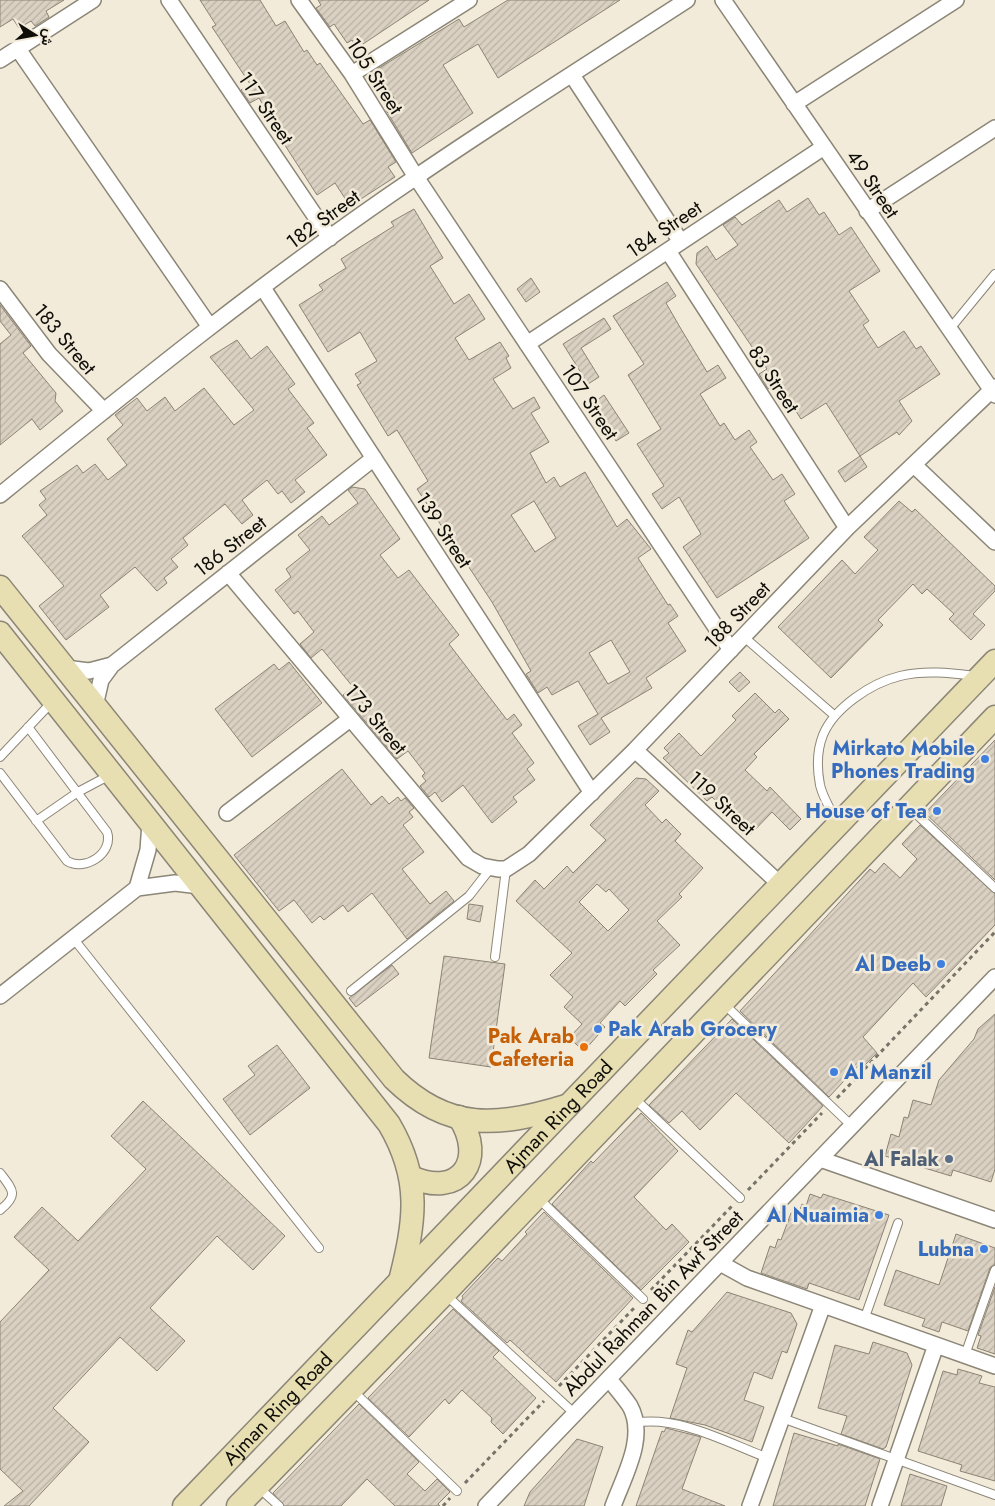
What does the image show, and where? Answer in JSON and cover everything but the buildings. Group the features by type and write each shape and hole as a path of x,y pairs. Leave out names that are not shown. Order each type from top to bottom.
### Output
{"main road":[{"path":"0,587 394,1078 418,1100 459,1117 489,1122 511,1121 570,1105"},
{"path":"0,632 15,658 54,701 381,1112 396,1136 411,1177 413,1223 400,1282"},
{"name":"Ajman Ring Road","path":"184,1506 988,669"},
{"name":"Ajman Ring Road","path":"238,1506 444,1294 995,717"},
{"path":"411,1177 427,1184 444,1184 453,1180 465,1168 472,1152 471,1143 469,1135 459,1117"}],"street":[{"path":"0,60 94,0"},
{"name":"117 Street","path":"168,0 330,238"},
{"name":"105 Street","path":"299,0 352,74 416,177"},
{"path":"352,74 469,0"},
{"name":"182 Street","path":"0,495 210,327 330,238 416,177 687,0"},
{"name":"49 Street","path":"723,0 949,330 994,391"},
{"path":"794,104 956,0"},
{"path":"18,48 210,327"},
{"path":"572,75 681,242"},
{"path":"868,211 995,128"},
{"name":"184 Street","path":"527,344 824,147"},
{"name":"107 Street","path":"416,177 731,650"},
{"name":"83 Street","path":"668,251 847,528"},
{"name":"183 Street","path":"0,288 49,354 104,411"},
{"name":"139 Street","path":"263,288 592,793"},
{"name":"188 Street","path":"506,868 529,854 592,793 847,528 994,391"},
{"name":"186 Street","path":"95,706 101,680 112,665 374,458"},
{"path":"914,465 995,542"},
{"name":"173 Street","path":"228,573 468,858 490,869"},
{"name":"186 Street","path":"65,668 90,671 112,665"},
{"path":"227,813 350,719"},
{"name":"119 Street","path":"635,750 781,885"},
{"path":"137,888 146,863 150,823"},
{"path":"490,869 506,868"},
{"path":"0,996 137,888 168,883 200,886"},
{"name":"Abdul Rahman Bin Awf Street","path":"486,1506 995,977"},
{"path":"820,1159 995,1220"},
{"path":"720,1263 739,1275 995,1366"},
{"path":"750,1506 823,1305"},
{"path":"880,1506 936,1345"},
{"path":"609,1379 630,1406 636,1423 634,1450 613,1506"}],"lane":[{"path":"949,330 995,274"},
{"path":"744,637 835,716"},
{"path":"839,825 820,786 818,769 818,752 823,735 835,716 879,684 899,676 988,669"},
{"path":"0,757 54,701"},
{"path":"0,773 67,861 76,865 91,862 104,851 108,836 78,792 28,727"},
{"path":"36,821 78,792 111,774"},
{"path":"909,807 995,888"},
{"path":"494,957 506,868"},
{"path":"351,991 469,896 490,869"},
{"path":"73,938 319,1248"},
{"path":"722,1002 852,1126"},
{"path":"632,1097 740,1198"},
{"path":"0,1173 10,1185 13,1195 9,1203 0,1210"},
{"path":"537,1196 643,1299"},
{"path":"864,1320 898,1223"},
{"path":"965,1356 995,1270"},
{"path":"444,1294 574,1414"},
{"path":"351,1390 458,1491"},
{"path":"782,1418 995,1495"},
{"path":"636,1423 655,1420 674,1423 768,1458"},
{"path":"257,1487 278,1506"}],"path":[{"path":"443,1506 995,932"}],"place":[{"name":"Mirkato Mobile Phones Trading","path":"985,759"},
{"name":"House of Tea","path":"937,811"},
{"name":"Al Deeb","path":"941,964"},
{"name":"Pak Arab Grocery","path":"598,1029"},
{"name":"Pak Arab Cafeteria","path":"584,1047"},
{"name":"Al Manzil","path":"834,1072"},
{"name":"Al Falak","path":"949,1159"},
{"name":"Al Nuaimia","path":"879,1215"},
{"name":"Lubna","path":"984,1249"}]}
